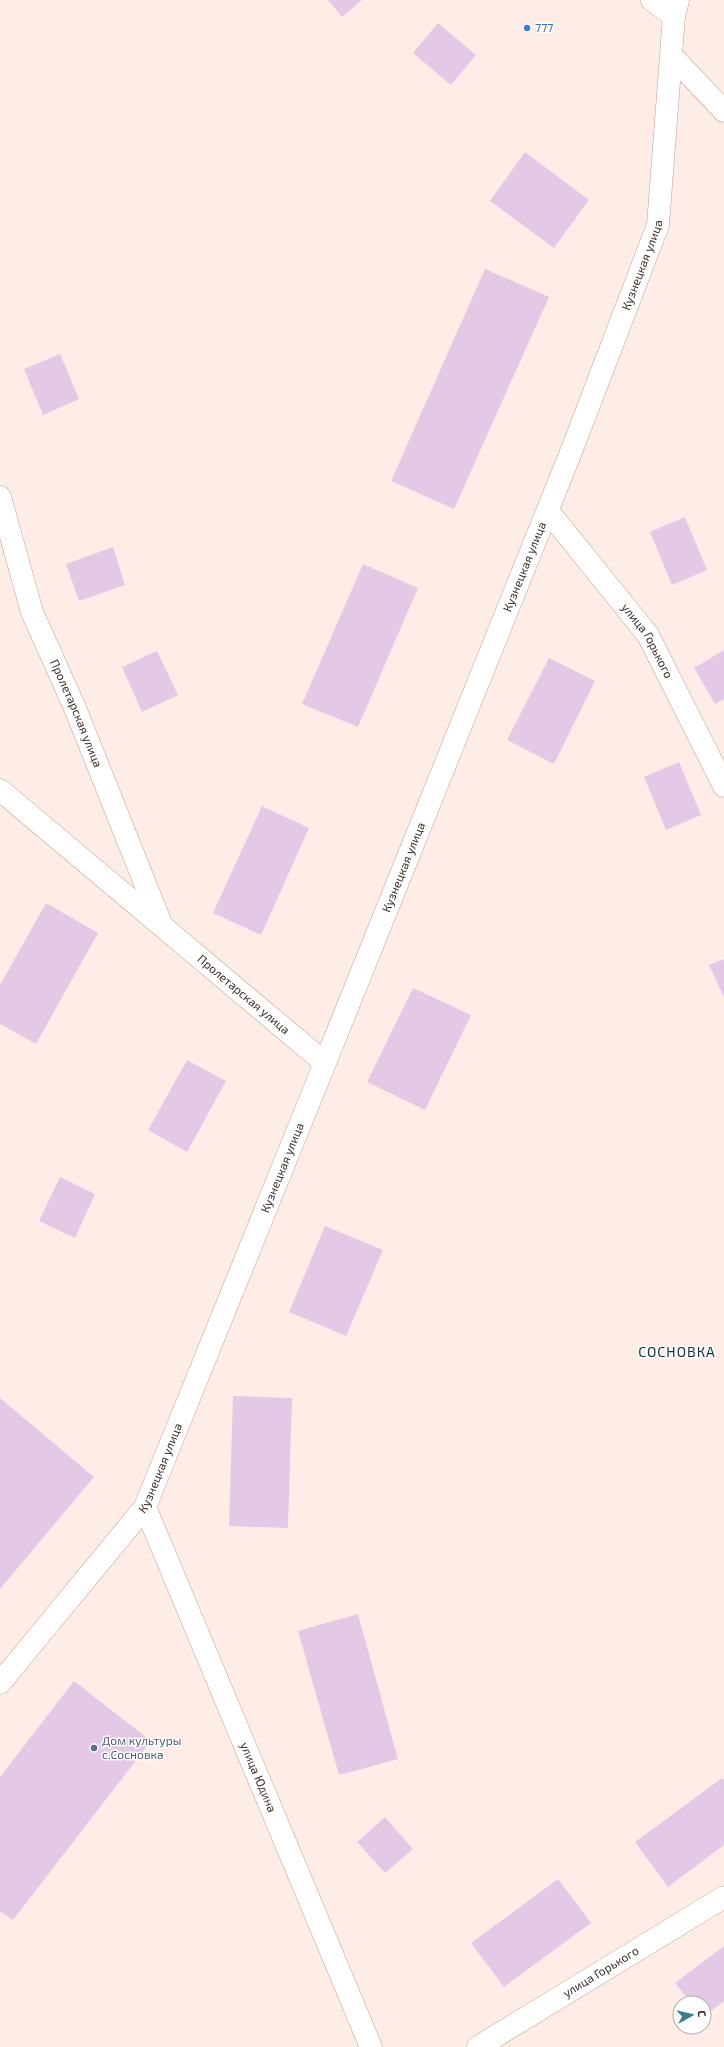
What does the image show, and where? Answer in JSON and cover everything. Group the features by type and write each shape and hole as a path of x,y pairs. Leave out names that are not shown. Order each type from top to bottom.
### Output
{"street":[{"path":"652,0 676,8"},
{"name":"Кузнецкая улица","path":"0,1683 145,1507 548,511 658,225 676,8"},
{"path":"672,56 724,111"},
{"name":"Пролетарская улица","path":"0,497 32,612 76,708 162,926"},
{"name":"улица Горького","path":"548,511 648,635 724,786"},
{"name":"Пролетарская улица","path":"0,790 325,1062"},
{"name":"улица Юдина","path":"145,1507 371,2047"},
{"name":"улица Горького","path":"478,2047 724,1898"}],"building":[{"path":"328,0 362,0 342,17"},
{"path":"438,23 476,55 451,85 413,53"},
{"path":"525,152 589,200 554,248 490,201"},
{"path":"485,269 549,297 454,509 391,481"},
{"path":"60,354 79,399 43,415 24,369"},
{"path":"685,517 707,570 672,585 650,532"},
{"path":"113,547 125,585 79,601 66,564"},
{"path":"363,564 418,588 358,727 302,704"},
{"path":"724,650 724,699 715,704 694,668"},
{"path":"157,651 178,695 142,712 122,667"},
{"path":"549,658 595,681 554,764 507,740"},
{"path":"679,762 701,815 666,830 644,777"},
{"path":"262,806 309,828 261,935 213,913"},
{"path":"46,903 98,933 36,1044 0,1024 0,985"},
{"path":"724,959 724,997 709,965"},
{"path":"413,988 471,1015 425,1110 367,1082"},
{"path":"187,1060 226,1081 187,1152 148,1130"},
{"path":"60,1177 95,1194 75,1238 39,1221"},
{"path":"325,1226 383,1250 346,1336 289,1312"},
{"path":"233,1396 292,1398 288,1528 229,1526"},
{"path":"0,1398 94,1477 0,1589"},
{"path":"358,1614 398,1759 339,1775 298,1631"},
{"path":"74,1681 151,1741 13,1920 0,1911 0,1777"},
{"path":"722,1778 724,1781 724,1845 668,1887 635,1842"},
{"path":"385,1817 413,1849 385,1873 357,1842"},
{"path":"558,1879 591,1923 504,1987 471,1943"},
{"path":"724,1946 724,2001 712,2010 712,1995 685,1995 675,1983"}],"place":[{"name":"777","path":"527,28"},
{"name":"Дом культуры с.Сосновка","path":"94,1748"}],"district":[{"name":"СОСНОВКА","path":"677,1352"}]}
